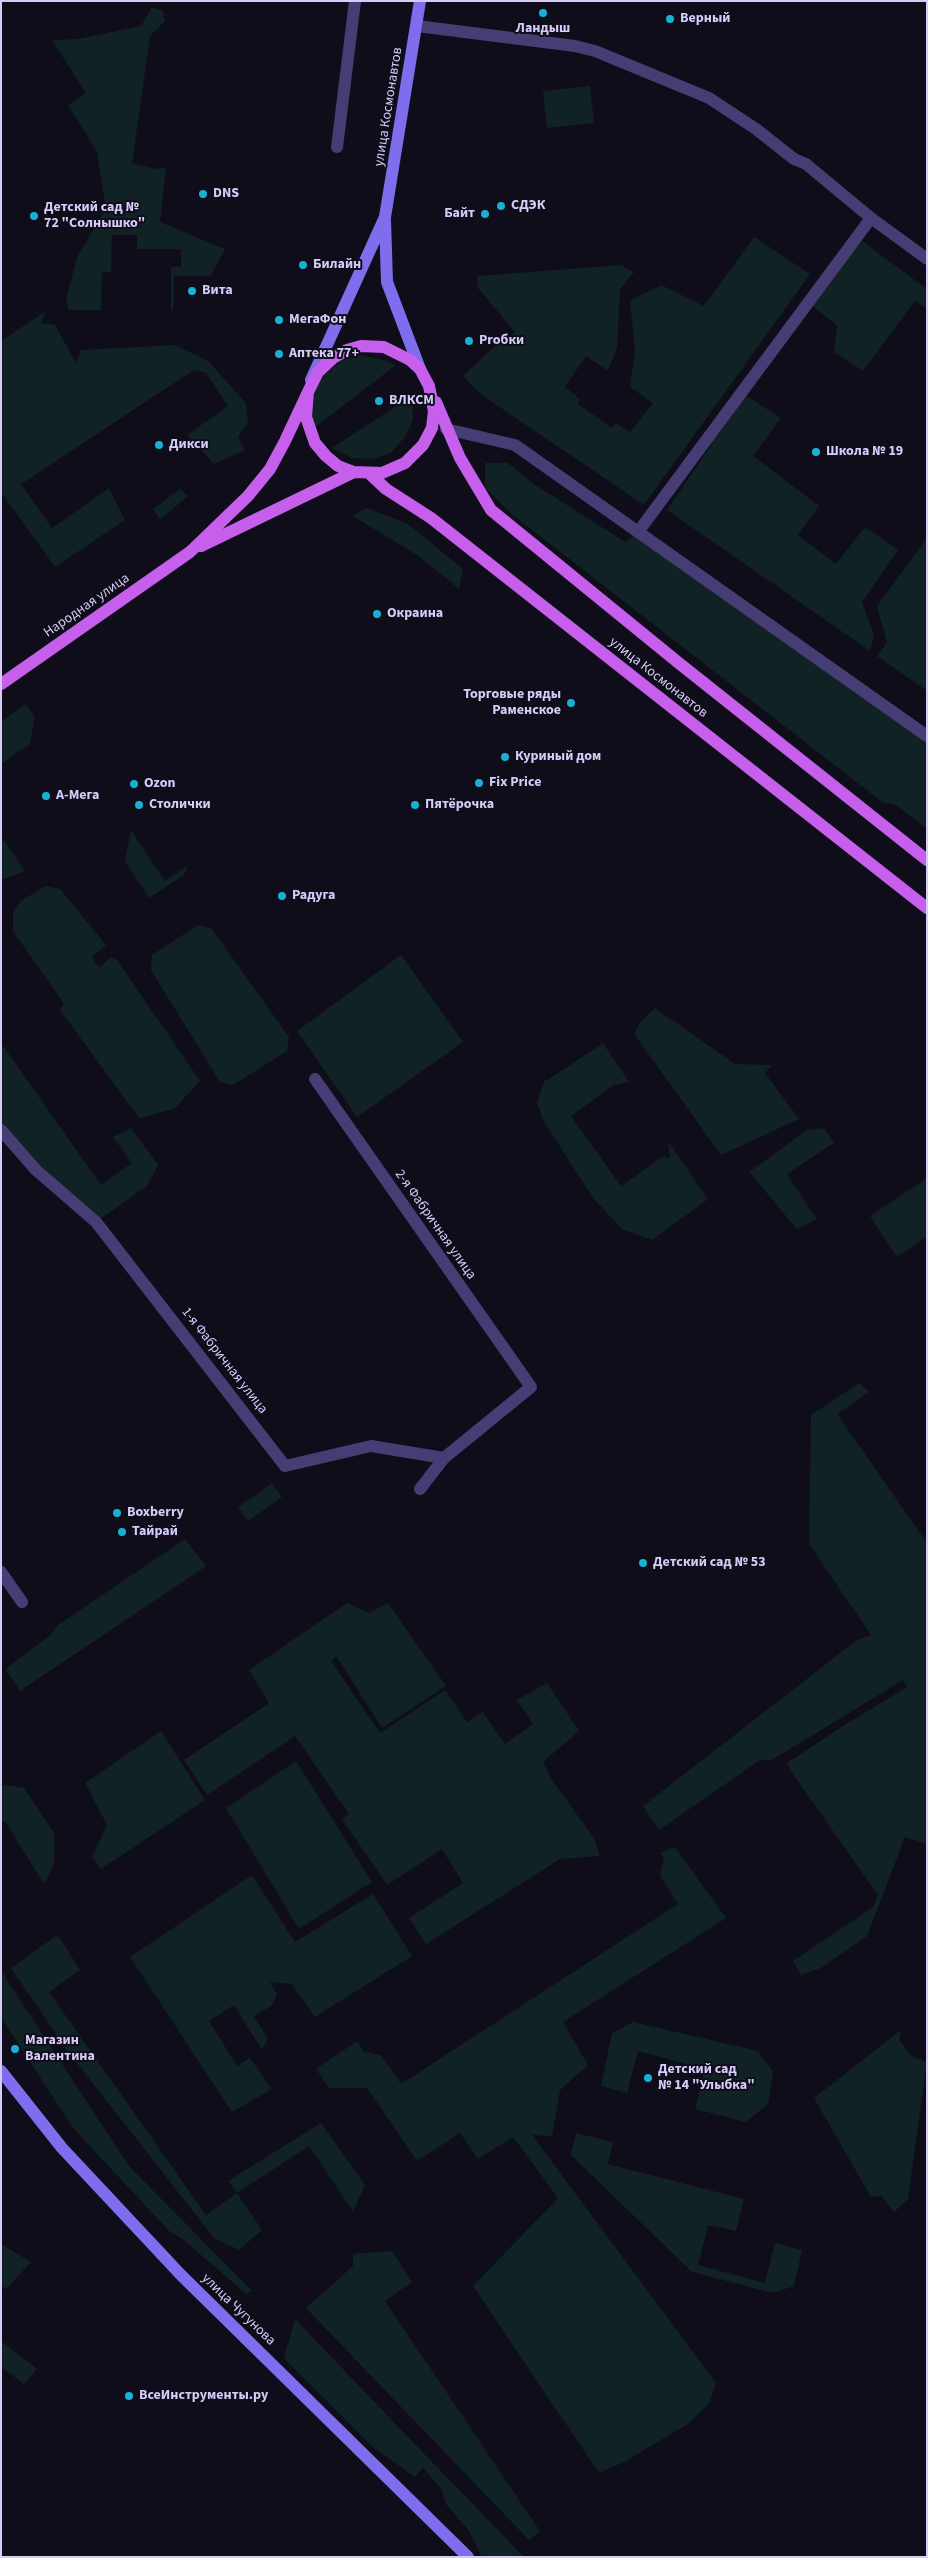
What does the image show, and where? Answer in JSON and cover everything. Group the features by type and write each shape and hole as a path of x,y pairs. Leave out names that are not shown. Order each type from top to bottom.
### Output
{"main road":[{"name":"улица Космонавтов","path":"420,1 385,217 387,282 420,369"},
{"name":"улица Космонавтов","path":"308,392 314,370 385,217"},
{"path":"361,346 384,347 401,354 420,369 429,386 434,411 432,428 424,445 405,463 394,470 370,474 354,472 338,466 315,443 306,418 308,392 318,372 333,358 346,350 361,346"},
{"name":"улица Космонавтов","path":"429,386 446,428 474,485 491,510 680,664 927,860"},
{"name":"Народная улица","path":"190,552 260,484 285,441 308,392"},
{"name":"Народная улица","path":"1,684 190,552 354,472"},
{"name":"улица Космонавтов","path":"370,474 386,489 452,535 927,908"},
{"name":"улица Чугунова","path":"1,2071 62,2148 181,2275 468,2557"}],"street":[{"path":"337,147 355,1"},
{"path":"417,26 575,46 596,51 709,98 756,129 794,159 806,164 872,218 927,259"},
{"path":"638,532 872,218"},
{"path":"446,428 515,445 927,736"},
{"name":"2-я Фабричная улица","path":"315,1079 531,1388 444,1458"},
{"name":"1-я Фабричная улица","path":"1,1130 36,1170 96,1222 285,1466 371,1446 444,1458"},
{"path":"420,1489 444,1458"},
{"path":"1,1572 22,1602"}],"shaded area":[{"path":"152,7 163,11 165,21 150,36 132,164 158,169 166,167 160,222 225,249 211,276 174,276 174,305 171,314 171,267 181,267 181,249 137,249 137,235 112,235 111,272 102,273 101,310 69,310 66,298 78,255 106,209 97,152 68,105 86,93 52,40 78,39 141,26"},
{"path":"590,86 594,123 547,128 543,91"},
{"path":"754,237 810,274 644,505 479,393 463,376 487,353 515,332 478,288 477,276 621,265 634,272 620,289 617,348 608,371 586,356 565,387 580,399 578,404 612,428 616,423 630,432 653,403 630,387 635,351 630,301 661,285 704,306"},
{"path":"858,238 927,289 927,309 915,301 863,371 834,352 837,326 808,302"},
{"path":"46,311 41,323 55,325 76,363 81,350 175,345 208,361 246,403 248,422 238,437 245,450 214,464 187,435 228,406 206,373 194,370 21,484 52,528 109,488 125,520 55,567 1,492 1,341"},
{"path":"359,355 384,360 396,365 310,431 315,389 325,374 342,361"},
{"path":"745,395 781,418 753,456 819,506 798,535 836,564 865,527 898,550 862,602 874,635 870,651 667,510"},
{"path":"412,396 413,420 404,438 391,453 372,459 352,458 332,448"},
{"path":"485,463 508,463 534,484 625,542 638,532 927,737 927,829 896,805 882,802 514,516 485,488"},
{"path":"180,489 188,496 160,520 153,509"},
{"path":"367,508 408,524 463,569 459,589 420,557 353,516"},
{"path":"927,538 927,691 877,656 887,643 877,606"},
{"path":"26,704 35,717 30,744 1,764 1,722"},
{"path":"131,830 165,881 187,866 184,875 149,898 125,861"},
{"path":"1,836 25,871 1,880"},
{"path":"45,886 60,889 106,945 92,957 99,968 111,957 117,960 200,1081 174,1109 139,1118 60,1010 64,1004 13,931 13,913 21,901"},
{"path":"198,925 211,928 289,1037 287,1051 233,1085 220,1082 151,970 152,955"},
{"path":"401,955 463,1042 357,1117 297,1031"},
{"path":"655,1008 735,1064 772,1065 765,1073 799,1119 721,1155 634,1034 641,1021"},
{"path":"1,1043 101,1185 132,1163 113,1137 131,1128 158,1165 147,1186 96,1222 1,1130"},
{"path":"603,1043 629,1082 614,1085 571,1116 621,1186 664,1156 670,1158 668,1141 708,1199 652,1240 622,1229 593,1198 543,1120 537,1103 545,1079 546,1081"},
{"path":"824,1128 834,1143 787,1174 817,1219 797,1229 749,1172 807,1130"},
{"path":"927,1178 927,1237 897,1257 870,1216"},
{"path":"859,1383 869,1392 837,1414 927,1543 927,1844 905,1837 867,1936 821,1968 801,1975 793,1961 873,1907 878,1895 790,1770 787,1763 907,1687 903,1680 772,1760 760,1760 659,1830 643,1806 857,1640 871,1635 809,1544 811,1415"},
{"path":"272,1483 282,1497 248,1521 238,1507"},
{"path":"185,1539 206,1566 20,1691 6,1670 11,1665 49,1636 58,1625"},
{"path":"347,1603 369,1613 388,1603 446,1686 382,1728 336,1656 331,1661 380,1733 445,1690 467,1722 483,1712 505,1744 533,1724 517,1700 547,1683 579,1731 543,1762 552,1780 594,1838 600,1856 560,1859 426,1944 409,1918 463,1883 442,1849 387,1885 342,1819 349,1814 295,1736 207,1795 184,1760 269,1703 249,1670"},
{"path":"161,1731 205,1800 101,1869 92,1857 107,1825 85,1783"},
{"path":"296,1761 372,1882 299,1929 226,1808"},
{"path":"5,1785 24,1788 54,1833 54,1864 44,1884 5,1821 1,1823 1,1787"},
{"path":"675,1847 726,1918 563,2022 588,2065 560,2090 552,2136 532,2135 716,2383 709,2404 688,2424 624,2462 599,2473 473,2286 558,2198 513,2137 478,2159 460,2133 417,2161 367,2088 329,2088 316,2069 357,2041 363,2051 382,2056 401,2084 678,1904 660,1876 664,1858 660,1853"},
{"path":"252,1875 295,1942 373,1894 412,1956 315,2017 292,1984 270,1982 277,1995 271,2006 254,2016 268,2039 262,2050 234,2005 209,2021 237,2066 250,2058 272,2089 232,2112 130,1957"},
{"path":"56,1936 60,1938 80,1970 49,1992 206,2215 237,2193 262,2230 239,2250 214,2238 66,2049 11,1968"},
{"path":"2,1972 129,2166 252,2291 246,2294 184,2240 169,2231 73,2128 1,2017"},
{"path":"633,2022 758,2051 773,2072 768,2104 746,2122 695,2109 705,2069 638,2051 627,2093 601,2086 612,2033"},
{"path":"901,2030 899,2039 911,2056 927,2062 908,2199 894,2212 881,2196 871,2197 814,2098"},
{"path":"321,2123 365,2185 353,2212 309,2146 237,2193 228,2181"},
{"path":"576,2133 613,2142 608,2164 744,2199 736,2231 708,2225 698,2265 765,2283 775,2243 802,2250 794,2286 773,2293 692,2272 571,2155"},
{"path":"1,2244 31,2262 6,2289 1,2285"},
{"path":"392,2251 412,2282 385,2301 540,2531 529,2540 306,2308 353,2266 353,2254"},
{"path":"295,2319 524,2557 482,2557 469,2531 446,2504 442,2490 423,2468 415,2477 372,2446 284,2358"},
{"path":"1,2341 37,2369 24,2384 1,2367"}],"place":[{"name":"Ландыш","path":"543,13"},
{"name":"Верный","path":"670,19"},
{"name":"DNS","path":"203,194"},
{"name":"СДЭК","path":"501,206"},
{"name":"Байт","path":"485,214"},
{"name":"Детский сад № 72 \"Солнышко\"","path":"34,216"},
{"name":"Билайн","path":"303,265"},
{"name":"Вита","path":"192,291"},
{"name":"МегаФон","path":"279,320"},
{"name":"Proбки","path":"469,341"},
{"name":"Аптека 77+","path":"279,354"},
{"name":"ВЛКСМ","path":"379,401"},
{"name":"Дикси","path":"159,445"},
{"name":"Школа № 19","path":"816,452"},
{"name":"Окраина","path":"377,614"},
{"name":"Торговые ряды Раменское","path":"571,703"},
{"name":"Куриный дом","path":"505,757"},
{"name":"Fix Price","path":"479,783"},
{"name":"Ozon","path":"134,784"},
{"name":"А-Мега","path":"46,796"},
{"name":"Столички","path":"139,805"},
{"name":"Пятёрочка","path":"415,805"},
{"name":"Радуга","path":"282,896"},
{"name":"Boxberry","path":"117,1513"},
{"name":"Тайрай","path":"122,1532"},
{"name":"Детский сад № 53","path":"643,1563"},
{"name":"Магазин Валентина","path":"15,2049"},
{"name":"Детский сад № 14 \"Улыбка\"","path":"648,2078"},
{"name":"ВсеИнструменты.ру","path":"129,2396"}]}
